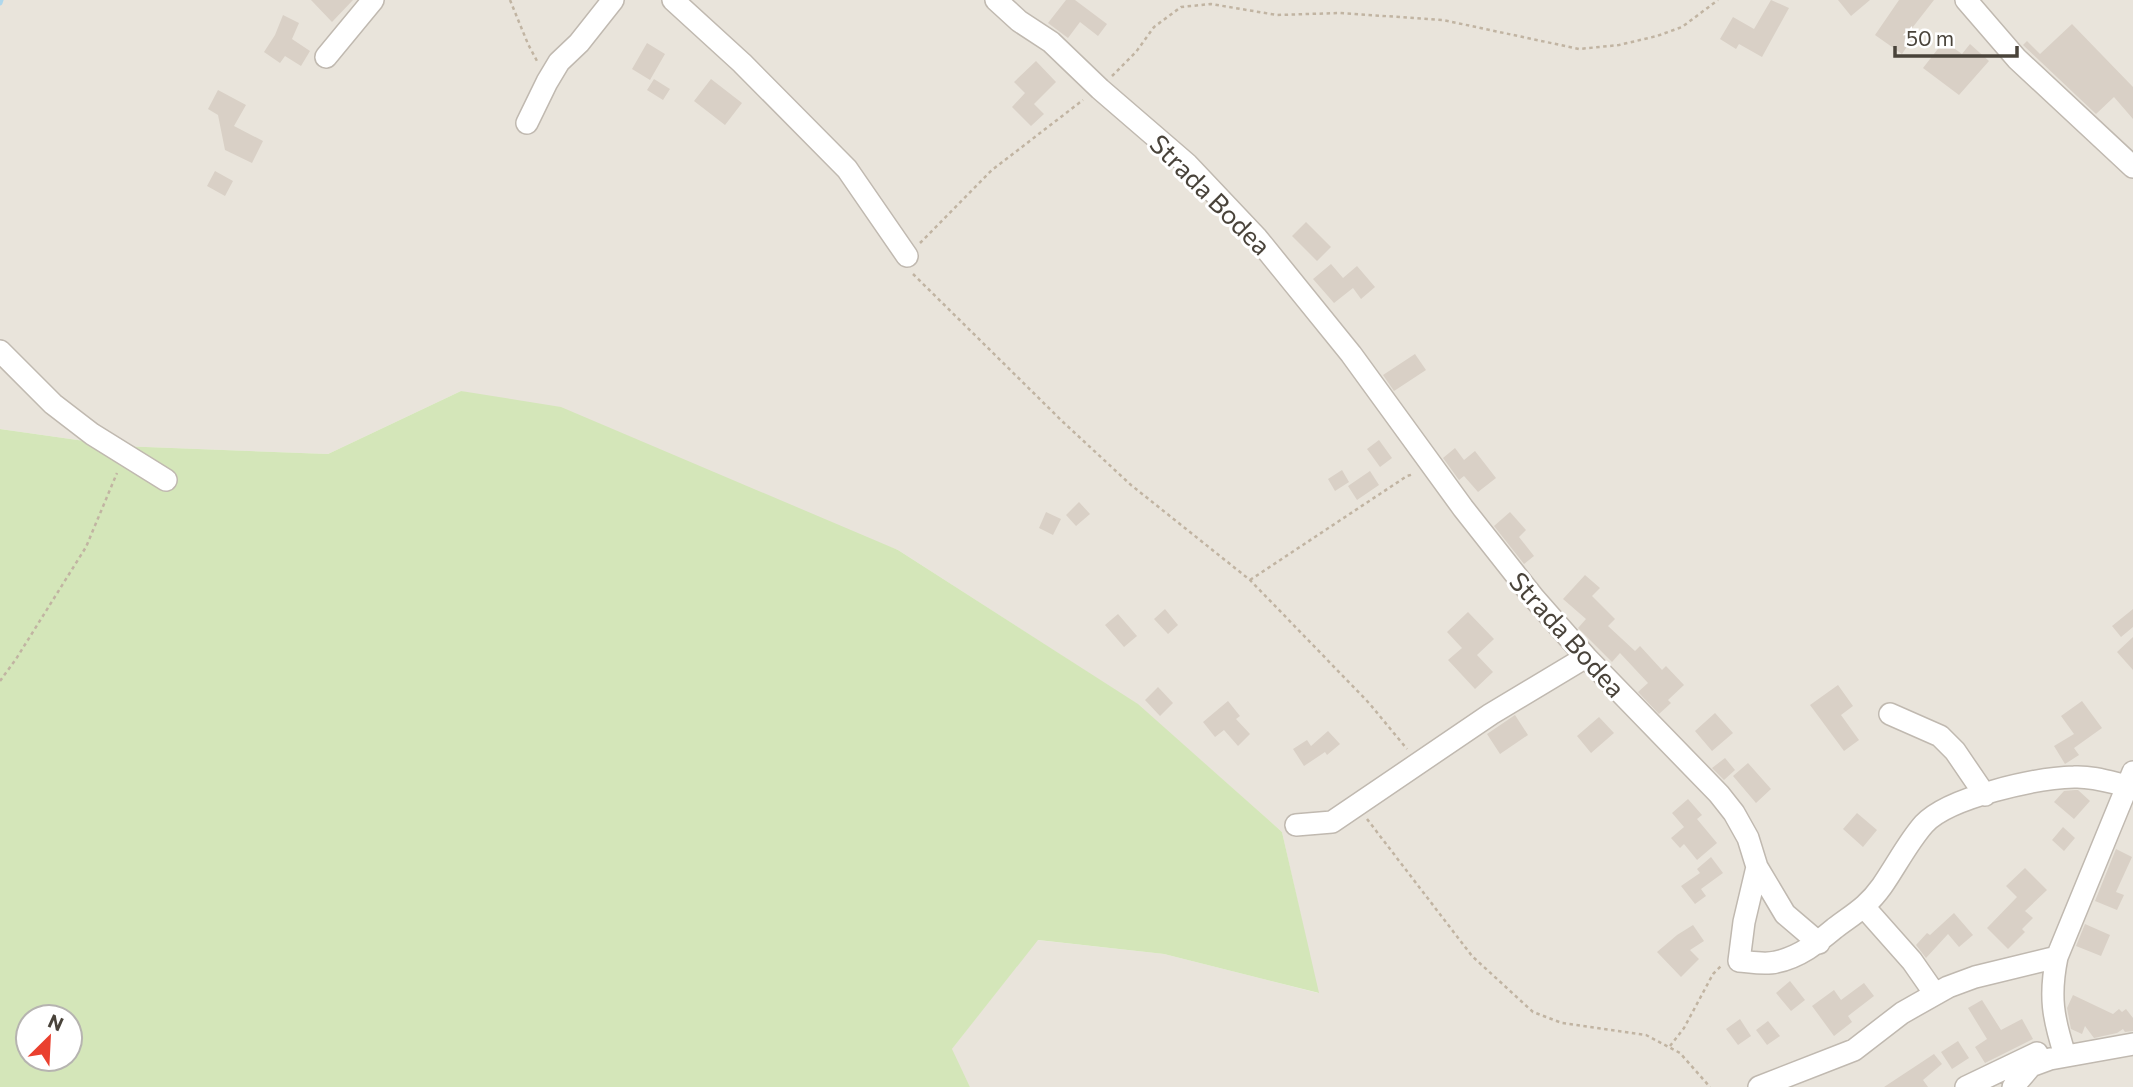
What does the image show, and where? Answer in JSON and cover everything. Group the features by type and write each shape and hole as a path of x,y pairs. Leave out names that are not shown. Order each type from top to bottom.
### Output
{"street":[{"path":"326,57 373,0"},
{"path":"527,123 559,62 579,43 613,0"},
{"path":"673,0 742,63 847,169 907,256"},
{"name":"Strada Bodea","path":"996,0 1019,21 1051,42 1100,89 1187,164 1257,238 1351,354 1500,556 1586,657 1719,794 1734,813 1748,838 1756,867 1739,961"},
{"path":"1966,0 2017,59 2133,167"},
{"path":"0,351 53,404 92,434 166,480"},
{"path":"1296,825 1332,822 1491,714 1586,657"},
{"path":"1890,715 1940,736 1955,751 1985,795"},
{"path":"1739,961 1774,963 1795,956 1819,943 1865,908 1924,825 1939,812 2008,787 2074,777 2130,779 2057,957 2052,980 2052,1006 2063,1049"},
{"path":"1756,867 1785,914 1819,943"},
{"path":"1865,908 1912,961 1935,994"},
{"path":"1759,1087 1854,1050 1902,1013 1935,994 1975,977 2057,957"},
{"path":"1966,1087 2024,1058 2063,1049 2133,1044"},
{"path":"2013,1087 2031,1066 2063,1049"}],"path":[{"path":"510,0 547,82"},
{"path":"1420,764 1369,703 1250,580 1131,485 1063,422 911,272 907,256 992,170 1073,106 1100,89 1136,52 1154,27 1181,7 1211,4 1277,15 1340,13 1443,20 1579,48 1619,45 1682,27 1718,0"},
{"path":"0,681 86,547 125,454"},
{"path":"1250,580 1407,476 1434,468"},
{"path":"1355,806 1381,835 1472,956 1533,1012 1562,1023 1646,1035 1679,1053 1710,1087"},
{"path":"1670,1046 1684,1028 1719,966 1739,961"}],"shaded area":[{"path":"0,0 2133,0 2133,1087 970,1087 951,1050 1037,940 1164,954 1318,993 1282,832 1137,704 898,550 461,391 328,454 120,446 0,429"}],"green space":[{"path":"461,391 561,407 898,550 1138,704 1282,832 1319,993 1164,954 1038,940 952,1049 970,1087 0,1087 0,429 120,446 328,454"}],"building":[{"path":"311,0 353,0 332,22"},
{"path":"1066,0 1075,0 1107,24 1098,36 1080,22 1068,38 1048,23"},
{"path":"1771,0 1789,8 1762,57 1739,44 1736,49 1720,39 1733,17 1754,29"},
{"path":"1838,0 1870,0 1851,16"},
{"path":"1899,0 1934,0 1909,32 1914,36 1902,54 1875,35"},
{"path":"283,15 299,23 292,39 310,51 301,66 285,56 280,63 264,52"},
{"path":"2072,24 2133,87 2133,119 2114,97 2096,114 2023,45 2027,41 2040,54"},
{"path":"1944,41 1962,54 1970,44 1989,61 1959,95 1923,68"},
{"path":"647,43 665,54 650,80 632,69"},
{"path":"1036,61 1056,82 1034,104 1044,114 1031,126 1012,107 1025,93 1014,82"},
{"path":"654,79 670,89 663,100 647,90"},
{"path":"711,79 742,103 725,125 694,101"},
{"path":"218,90 246,105 234,126 263,141 252,163 225,150 218,115 208,109"},
{"path":"215,171 233,181 225,196 207,186"},
{"path":"1306,222 1331,247 1317,261 1292,236"},
{"path":"1331,264 1343,278 1357,266 1375,287 1361,299 1353,288 1334,303 1313,279"},
{"path":"1415,354 1426,370 1394,391 1383,375"},
{"path":"1379,440 1392,458 1380,467 1367,449"},
{"path":"1455,448 1464,460 1475,451 1496,478 1478,492 1464,476 1459,480 1443,458"},
{"path":"1342,470 1349,482 1335,491 1328,479"},
{"path":"1370,471 1379,485 1357,500 1348,486"},
{"path":"1079,502 1090,514 1076,526 1066,515"},
{"path":"1046,512 1061,519 1053,535 1039,528"},
{"path":"1510,512 1526,530 1519,537 1534,556 1524,564 1494,526"},
{"path":"1585,575 1600,588 1592,596 1615,619 1608,626 1635,651 1640,646 1662,670 1666,666 1684,685 1668,700 1671,703 1659,714 1638,692 1648,683 1620,653 1612,662 1578,628 1586,619 1563,599"},
{"path":"1165,609 1178,625 1168,634 1154,619"},
{"path":"2133,609 2133,627 2121,637 2112,626"},
{"path":"1468,612 1494,639 1477,655 1493,672 1475,689 1448,660 1462,648 1447,632"},
{"path":"1118,614 1137,636 1124,647 1105,625"},
{"path":"2133,637 2133,670 2117,652"},
{"path":"1838,685 1853,706 1841,715 1859,740 1844,751 1810,705"},
{"path":"1158,687 1173,703 1160,716 1145,700"},
{"path":"1228,701 1240,716 1236,719 1250,734 1238,746 1224,730 1215,737 1203,722"},
{"path":"2082,701 2102,728 2074,748 2079,755 2065,764 2054,746 2074,734 2061,716"},
{"path":"1715,713 1733,733 1712,751 1695,731"},
{"path":"1515,715 1528,735 1500,754 1487,734"},
{"path":"1599,717 1614,733 1591,753 1577,736"},
{"path":"1328,731 1340,744 1327,755 1325,752 1304,766 1293,749 1307,740 1311,746"},
{"path":"1725,758 1735,770 1724,780 1712,768"},
{"path":"1748,763 1771,789 1756,803 1733,776"},
{"path":"2078,790 2090,801 2074,819 2054,802 2064,791"},
{"path":"1688,799 1702,815 1697,819 1717,843 1697,860 1684,844 1680,848 1671,838 1684,827 1672,813"},
{"path":"1857,813 1877,830 1863,847 1843,829"},
{"path":"2063,827 2075,838 2064,851 2052,840"},
{"path":"2116,849 2132,857 2116,892 2124,895 2117,910 2095,901"},
{"path":"1711,857 1723,873 1701,889 1706,896 1695,904 1681,886 1700,873 1697,869"},
{"path":"2025,868 2047,890 2025,911 2033,918 2022,929 2025,932 2008,949 1987,928 2017,897 2006,886"},
{"path":"1954,913 1973,935 1959,947 1948,934 1926,958 1916,945"},
{"path":"2085,924 2110,935 2101,956 2076,946"},
{"path":"1693,925 1704,941 1690,950 1699,959 1681,977 1657,952"},
{"path":"1790,981 1805,1000 1791,1011 1776,993"},
{"path":"1864,983 1874,996 1848,1016 1852,1022 1834,1036 1812,1006 1834,990 1841,1000"},
{"path":"2073,995 2113,1014 2119,1009 2122,1012 2126,1009 2133,1018 2133,1031 2125,1032 2123,1029 2094,1038 2085,1026 2082,1034 2071,1029 2067,1008"},
{"path":"1982,1000 2001,1030 2022,1019 2033,1039 1985,1063 1975,1047 1987,1039 1968,1008"},
{"path":"1740,1019 1751,1036 1738,1045 1726,1029"},
{"path":"1768,1021 1780,1036 1767,1045 1756,1030"},
{"path":"1958,1041 1969,1058 1952,1069 1941,1052"},
{"path":"1934,1054 1942,1064 1923,1080 1928,1087 1884,1087"}]}
